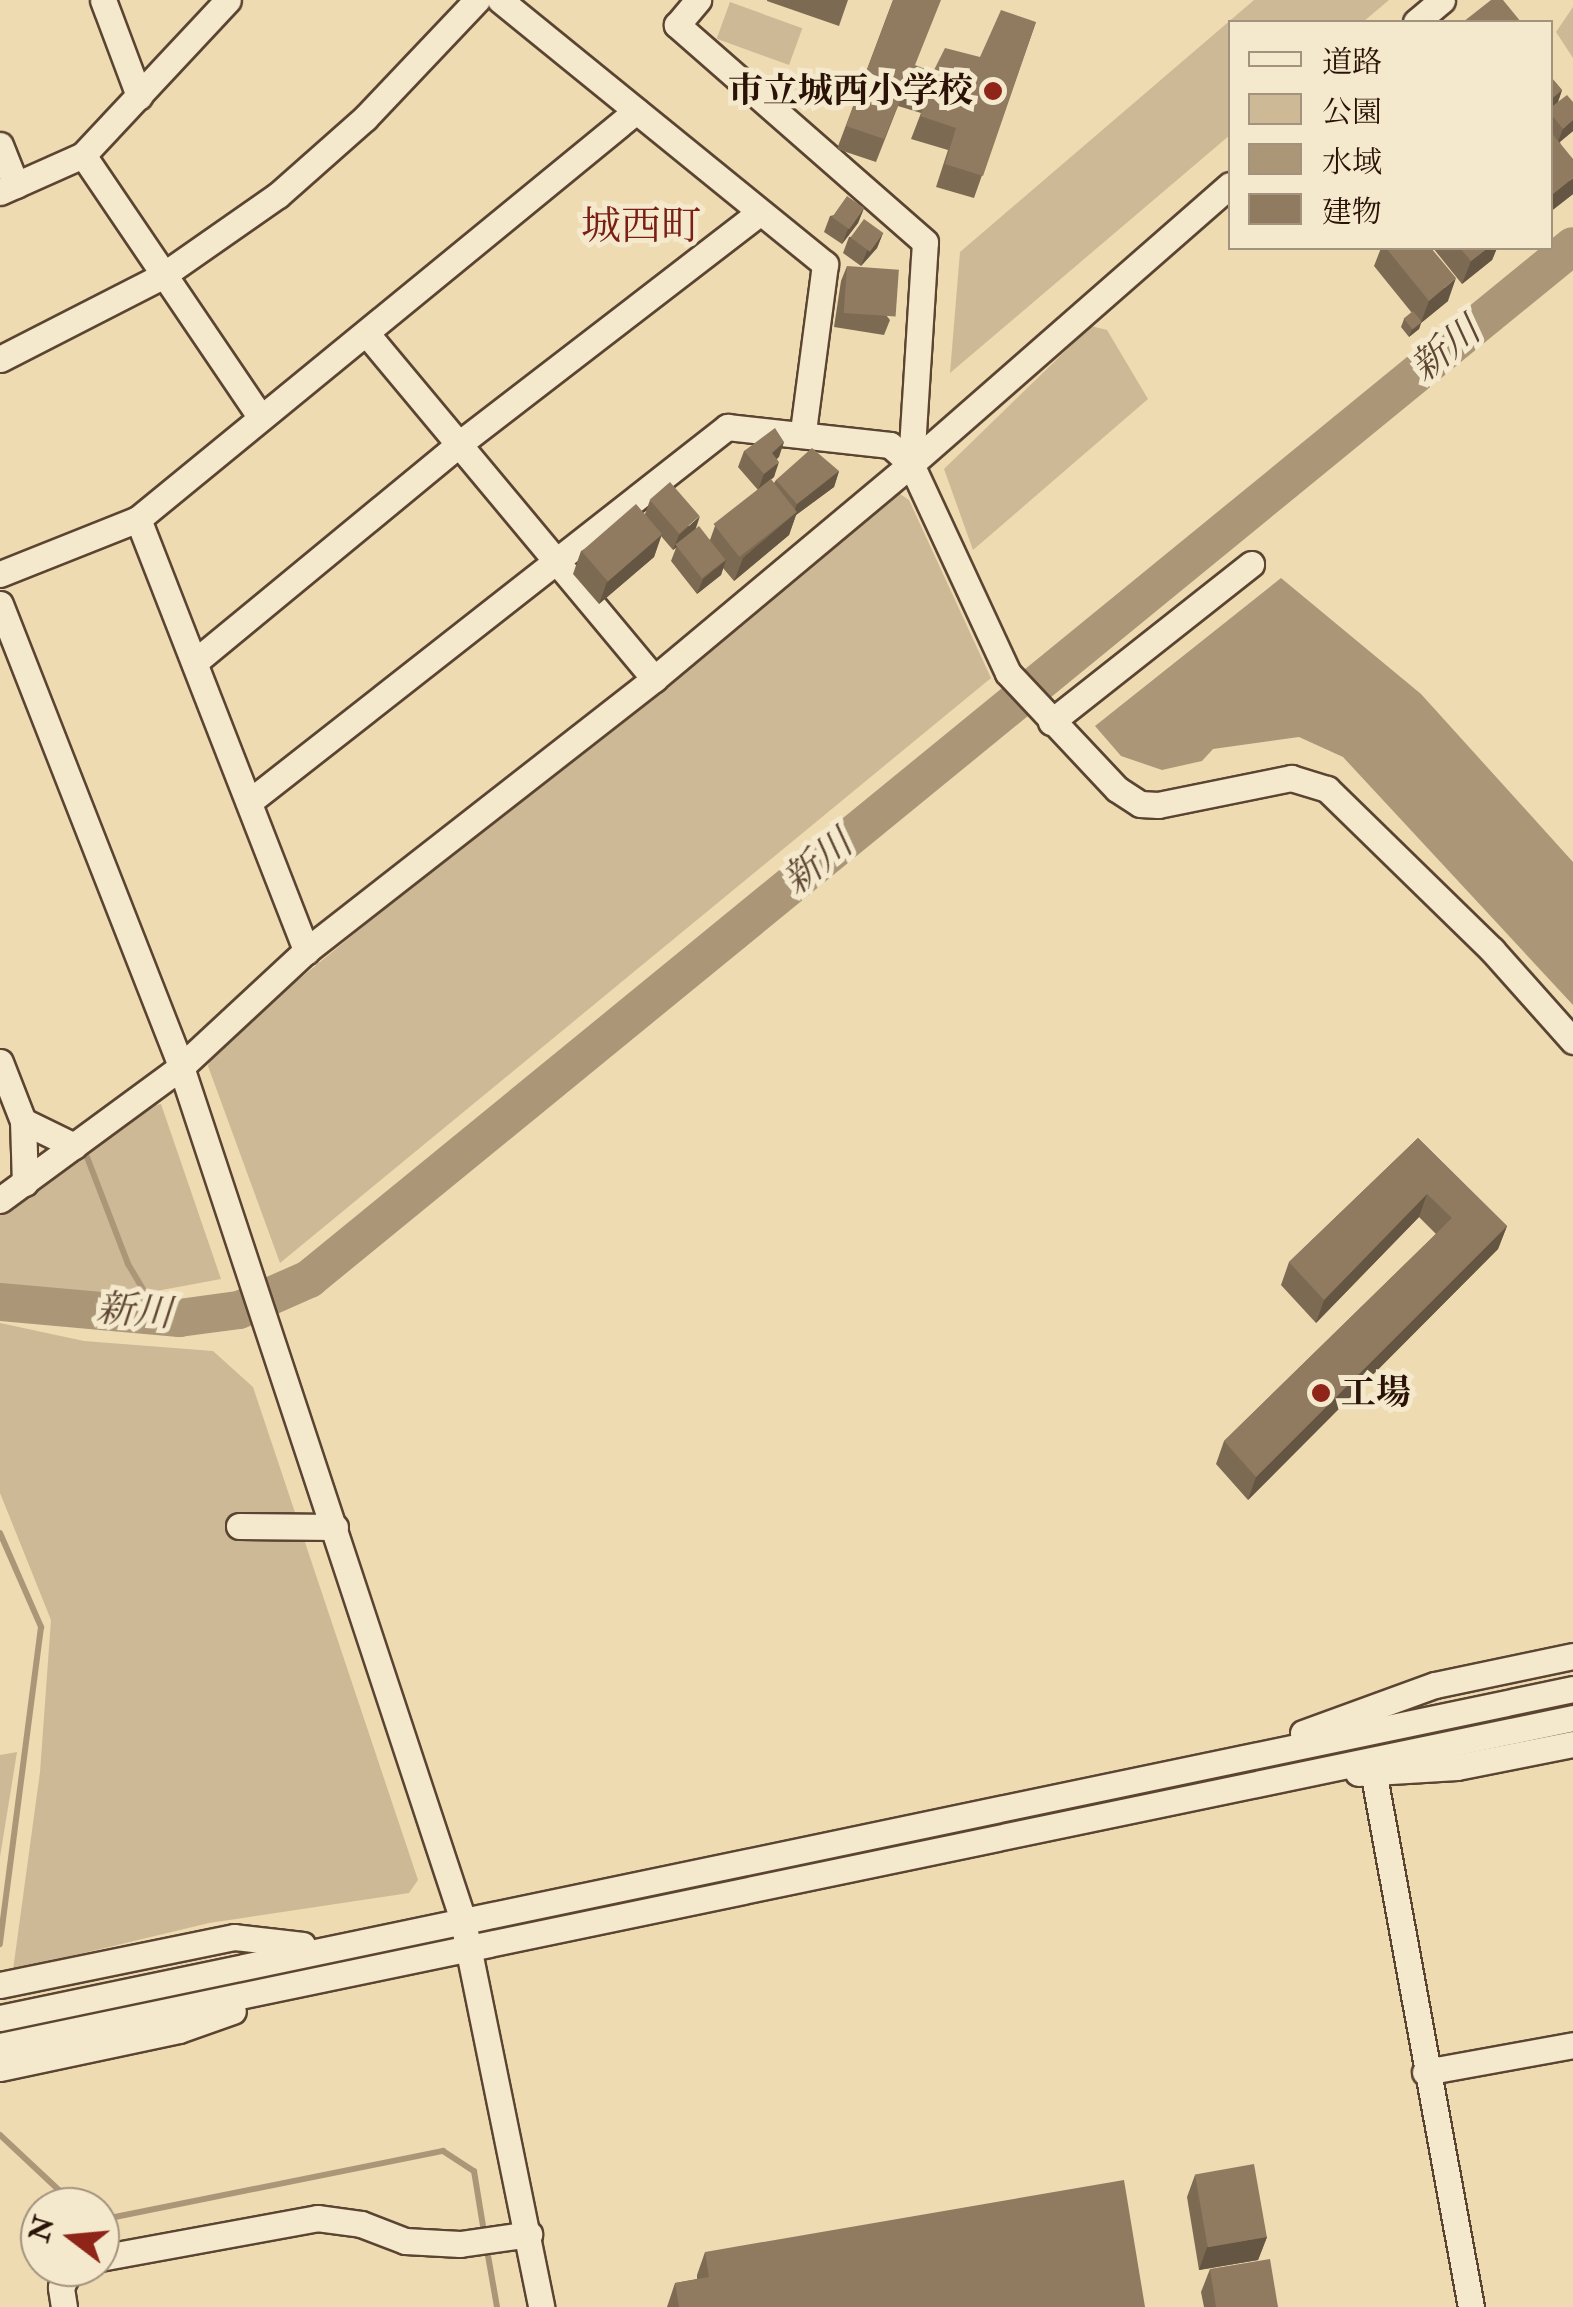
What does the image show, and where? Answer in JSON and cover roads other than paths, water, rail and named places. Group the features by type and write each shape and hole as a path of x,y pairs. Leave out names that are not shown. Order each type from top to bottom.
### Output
{"street":[{"path":"103,0 139,96"},
{"path":"0,145 8,189 84,156 228,0"},
{"path":"0,359 162,276 324,157 477,0"},
{"path":"500,0 758,213 826,264 803,432"},
{"path":"698,0 677,25 924,242 911,464"},
{"path":"1418,20 1442,0"},
{"path":"0,574 138,519 259,415 367,334 636,111"},
{"path":"84,156 259,415"},
{"path":"0,1200 180,1067 306,951 654,679 911,464 1228,187"},
{"path":"196,661 459,444 758,213"},
{"path":"367,334 654,679"},
{"path":"249,802 553,558 727,428 803,432 890,444 911,464 1008,672 1117,789 1140,804 1291,778 1327,789 1492,950 1573,1041"},
{"path":"138,519 306,951"},
{"path":"1051,722 1251,564"},
{"path":"0,604 180,1067 283,1366 462,1917 541,2307"},
{"path":"0,1062 23,1121 25,1183"},
{"path":"23,1121 74,1146"},
{"path":"239,1526 335,1527"},
{"path":"1252,1755 1435,1685 1573,1656"},
{"path":"8,2016 462,1917 1573,1689"},
{"path":"2,2053 312,1981 1573,1718"},
{"path":"1333,1768 1374,1776 1573,1744"},
{"path":"1374,1776 1425,2072 1471,2307"},
{"path":"4,1984 234,1937 323,1947"},
{"path":"1425,2072 1573,2045"},
{"path":"120,2254 317,2218 361,2224 404,2241 460,2244 528,2234"}],"water":[{"path":"1281,578 1421,694 1573,862 1573,1005 1343,757 1299,737 1213,749 1202,761 1162,770 1121,756 1095,726"}],"waterway":[{"name":"新川","path":"0,1302 179,1318 239,1310 309,1279 1573,246"},
{"path":"87,1157 128,1264 159,1316"},
{"path":"0,1533 41,1627 0,1944"},
{"path":"0,2135 56,2187"},
{"path":"120,2216 443,2151 474,2171 484,2232"},
{"path":"486,2244 497,2307"}],"place":[{"name":"市立城西小学校","path":"993,91"},
{"name":"工場","path":"1321,1393"}],"district":[{"name":"城西町","path":"641,227"}]}
